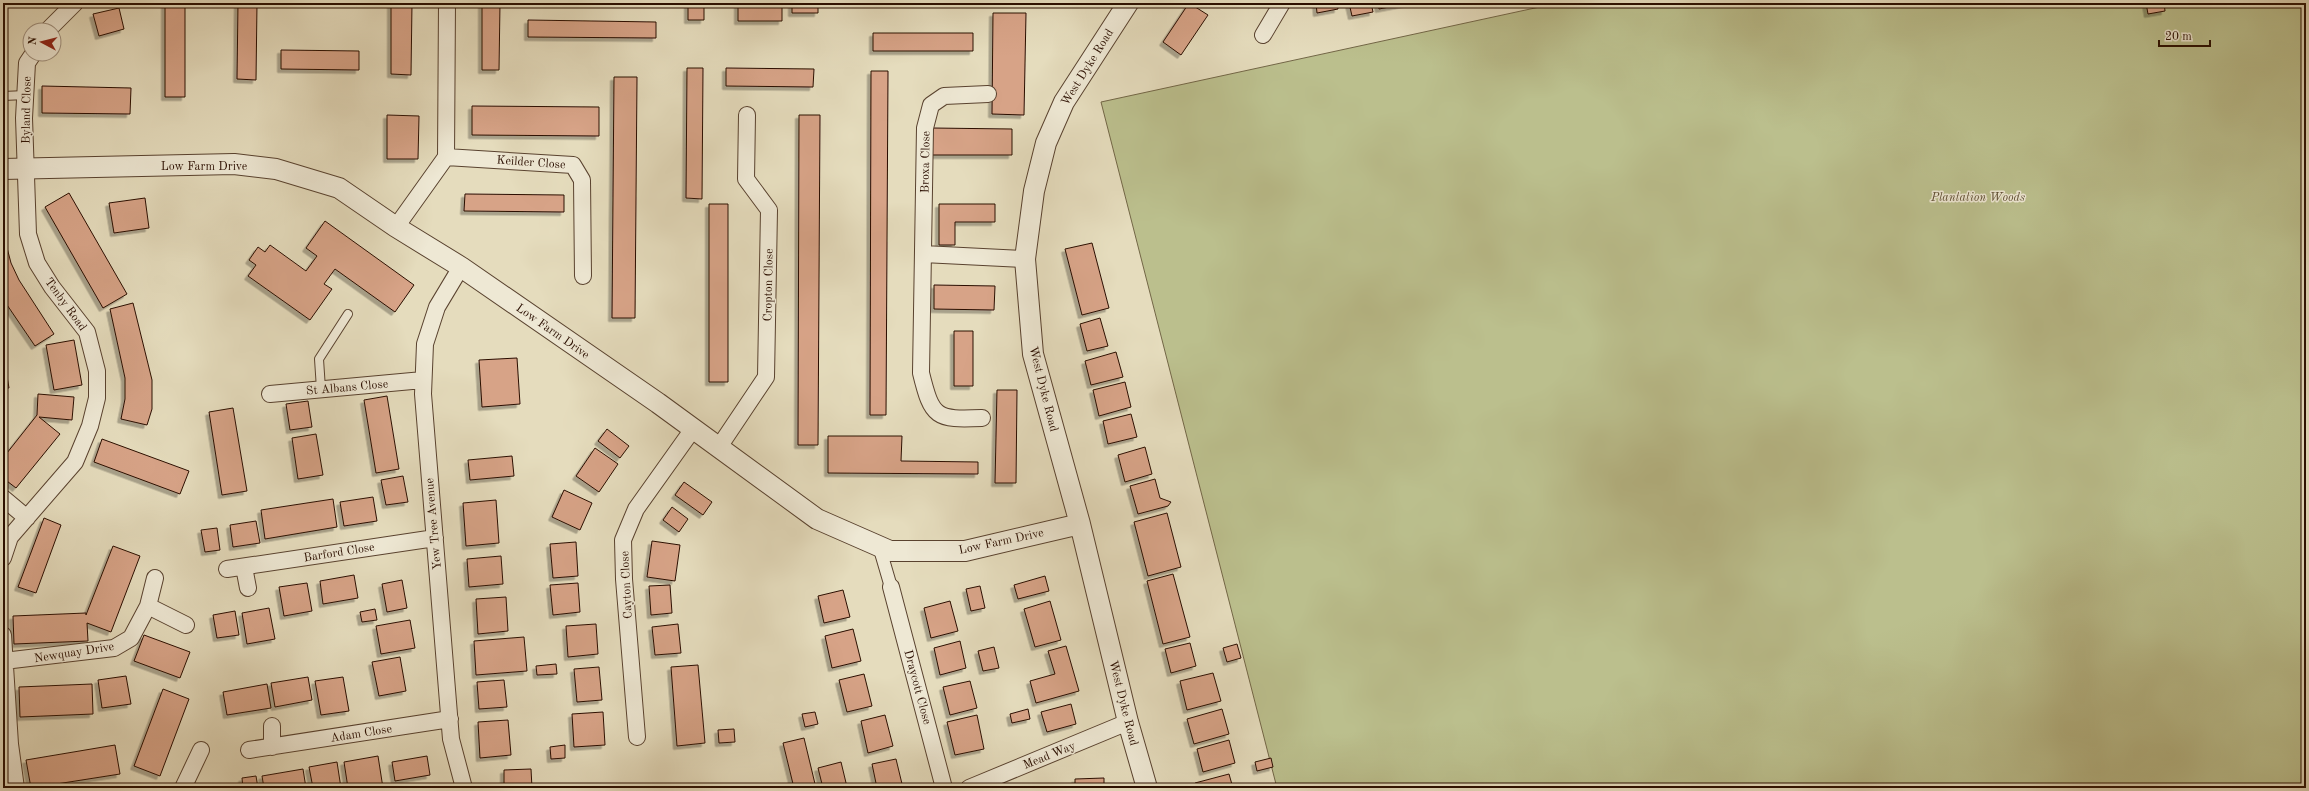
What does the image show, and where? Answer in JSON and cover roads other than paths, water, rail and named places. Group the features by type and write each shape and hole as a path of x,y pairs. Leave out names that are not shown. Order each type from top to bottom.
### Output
{"street":[{"path":"56,22 75,3"},
{"path":"396,227 446,157 447,3"},
{"name":"West Dyke Road","path":"1128,3 1064,102 1046,143 1034,191 1025,259 1033,354 1080,524 1128,722 1147,788"},
{"path":"1263,35 1282,3"},
{"name":"Byland Close","path":"26,168 28,62"},
{"name":"Broxa Close","path":"982,418 960,419 942,417 928,402 921,373 925,128 931,105 944,96 988,94"},
{"name":"Cropton Close","path":"719,447 766,377 769,210 746,179 747,115"},
{"name":"Keilder Close","path":"446,157 573,165 582,180 583,276"},
{"name":"Low Farm Drive","path":"3,169 234,164 276,169 339,188 396,227 461,267 719,447 817,519 890,551 965,551 1080,524"},
{"name":"Tenby Road","path":"3,558 10,538 75,462 90,426 97,398 97,371 87,332 52,287 37,263 28,234 26,168"},
{"path":"923,254 1025,259"},
{"name":"Yew Tree Avenue","path":"461,267 437,306 425,344 422,394 451,739 464,788"},
{"name":"St Albans Close","path":"270,394 423,380"},
{"name":"Cayton Close","path":"637,737 624,579 623,540 636,509 693,429"},
{"path":"3,498 27,518"},
{"name":"Barford Close","path":"227,569 435,538"},
{"path":"879,546 891,587"},
{"path":"244,567 248,588"},
{"name":"Newquay Drive","path":"4,661 114,648 131,638 148,606 155,578"},
{"name":"Draycott Close","path":"891,587 944,788"},
{"path":"148,606 186,625"},
{"path":"3,634 6,744 16,788"},
{"name":"Adam Close","path":"249,750 450,720"},
{"name":"Mead Way","path":"969,788 1128,722"},
{"path":"272,726 272,747"},
{"path":"183,788 201,750"}],"lane":[{"path":"3,96 26,95"},
{"path":"321,389 319,359 348,314"}],"park label":[{"name":"Plantation Woods","path":"1978,197"}]}
